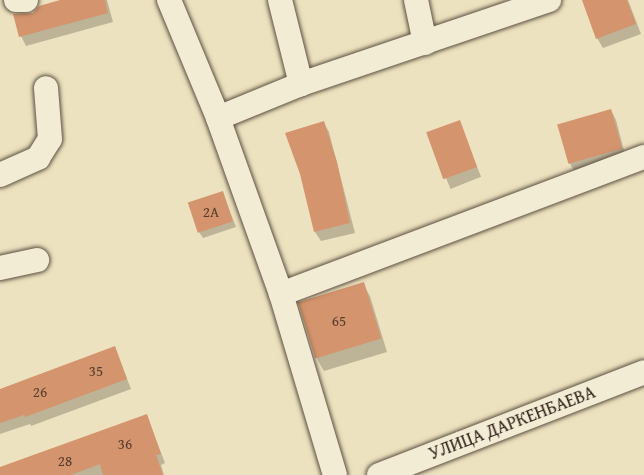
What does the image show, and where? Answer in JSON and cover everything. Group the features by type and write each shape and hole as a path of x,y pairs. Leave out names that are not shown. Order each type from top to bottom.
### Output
{"street":[{"path":"16,0 26,0"},
{"path":"169,0 218,118 281,294 335,475"},
{"path":"280,0 301,84"},
{"path":"416,0 425,43"},
{"path":"218,118 301,84 549,0"},
{"path":"0,175 38,158 50,140 46,88"},
{"path":"281,294 644,157"},
{"path":"0,268 37,260"},
{"name":"УЛИЦА ДАРКЕНБАЕВА","path":"379,475 644,372"}],"building":[{"path":"60,0 105,0 108,13 19,37 13,14 33,13 39,6"},
{"path":"582,0 627,0 636,24 596,39"},
{"path":"611,109 622,148 568,164 557,124"},
{"path":"460,120 477,167 443,179 426,132"},
{"path":"324,121 337,162 350,223 314,232 300,174 285,133"},
{"path":"223,191 233,221 198,233 188,202"},
{"path":"364,282 381,338 315,359 298,302"},
{"path":"115,346 127,379 25,417 24,415 0,423 0,389"},
{"path":"147,414 161,454 156,455 163,475 103,475 100,464 71,475 0,475 0,467"}]}
